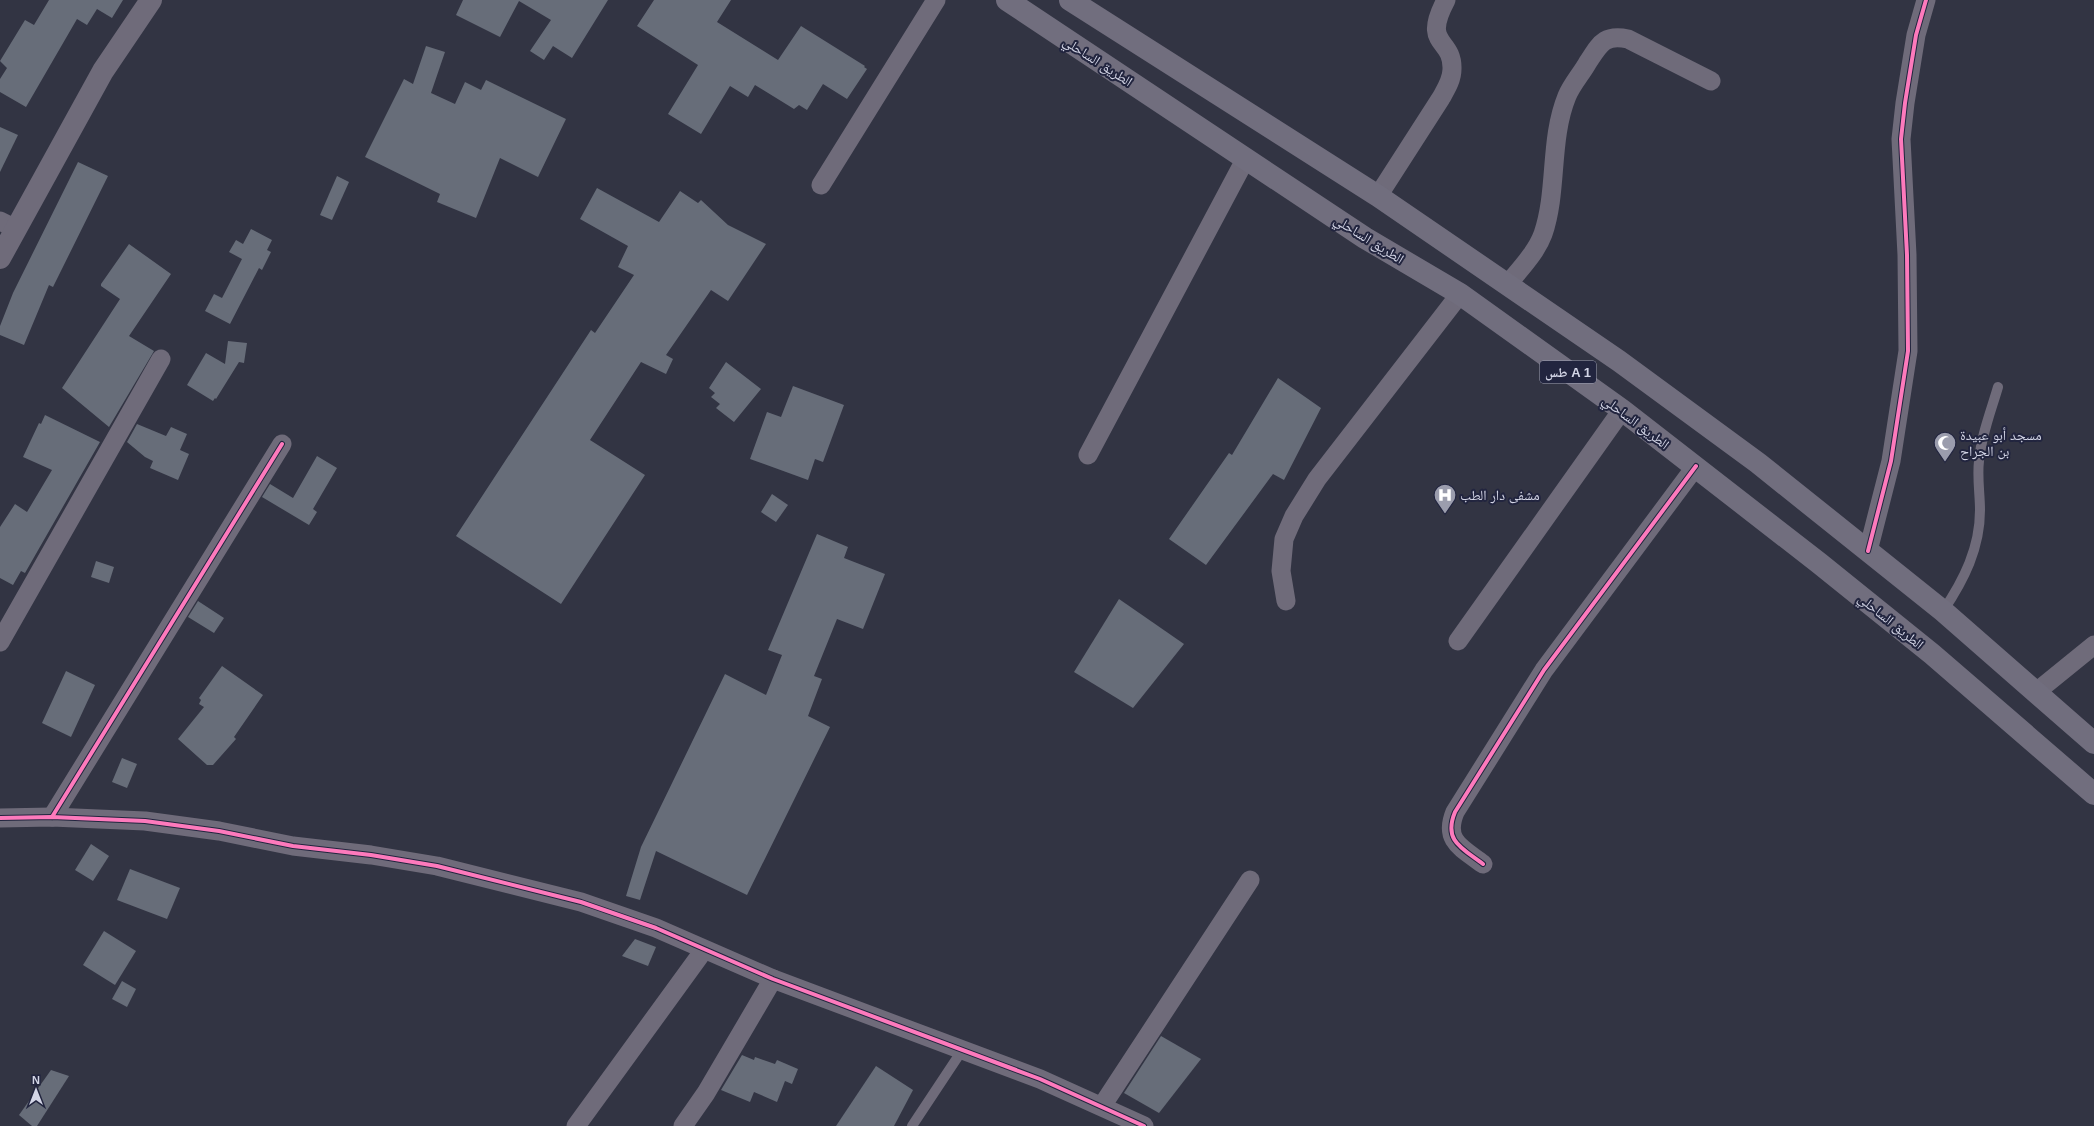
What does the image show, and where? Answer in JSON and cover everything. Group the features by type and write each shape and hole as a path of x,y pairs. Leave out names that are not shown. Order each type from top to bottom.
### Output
{"highway":[{"name":"الطريق الساحلي","path":"1007,0 1365,238 1460,294 1622,410 1696,466 1932,654 2094,794"},
{"name":"طس A 1","path":"1082,3 1378,196 1508,284 1758,463 1943,611 2094,743"}],"street":[{"path":"0,258 8,225 103,71 151,0"},
{"path":"821,185 936,0"},
{"path":"1378,196 1450,82 1452,68 1449,55 1436,34 1436,21 1446,0"},
{"path":"1868,551 1891,462 1908,351 1907,255 1901,139 1916,35 1926,0"},
{"path":"1508,284 1531,256 1543,235 1550,203 1553,166 1559,124 1567,96 1600,45 1610,38 1628,38 1711,81"},
{"path":"1088,455 1246,158"},
{"path":"1286,601 1281,571 1284,539 1294,516 1316,479 1460,294"},
{"path":"0,642 161,359"},
{"path":"1458,641 1622,410"},
{"path":"52,817 282,444"},
{"path":"1483,864 1455,843 1451,834 1451,822 1456,812 1544,670 1696,466"},
{"path":"2036,693 2094,645"},
{"path":"0,818 52,817 146,821 218,831 293,846 371,854 437,866 581,902 656,928 773,979 963,1049 1102,1106 1144,1126"},
{"path":"1102,1106 1250,880"},
{"path":"576,1126 704,950"},
{"path":"683,1126 706,1093 773,979"}],"lane":[{"path":"1943,611 1959,587 1978,538 1980,511 1979,462 1982,440 1998,387"},
{"path":"912,1126 963,1049"}],"building":[{"path":"49,0 123,0 112,18 97,9 87,25 77,19 26,107 0,92 0,79 7,68 0,61 25,20 34,25"},
{"path":"463,0 608,0 572,58 553,46 544,60 530,51 551,20 519,1 500,37 456,15"},
{"path":"654,0 731,0 717,22 778,60 801,26 865,66 864,67 867,69 847,99 823,84 807,110 799,105 794,109 755,85 748,97 730,86 701,134 668,114 698,65 637,26"},
{"path":"426,46 445,52 431,93 455,104 465,82 481,90 486,80 566,119 538,177 500,158 476,218 437,202 440,194 365,157 404,79 413,84"},
{"path":"0,127 18,135 0,172"},
{"path":"78,162 108,176 53,287 49,285 24,345 0,335 0,326 13,293"},
{"path":"337,176 349,182 332,220 320,215"},
{"path":"597,188 659,222 680,191 698,203 701,200 728,225 766,244 728,301 711,290 666,355 673,359 666,374 641,362 590,440 645,475 561,604 456,536 591,330 595,333 634,275 618,267 628,246 580,219"},
{"path":"251,229 272,240 267,250 271,252 262,270 259,268 230,324 205,311 214,294 222,298 242,259 229,252 236,240 243,244"},
{"path":"129,244 171,274 129,336 154,351 109,427 62,388 120,299 101,286 101,284"},
{"path":"228,341 247,343 244,363 239,362 216,399 215,398 213,401 187,385 206,353 225,364"},
{"path":"726,362 761,389 734,422 716,408 720,404 711,397 715,393 709,388"},
{"path":"1278,378 1321,408 1284,480 1273,474 1206,565 1169,539 1229,453 1232,455"},
{"path":"793,386 844,405 823,462 815,459 808,480 750,459 767,412 781,417"},
{"path":"45,415 100,442 25,573 21,571 13,585 0,578 0,527 15,504 27,512 52,470 23,457 39,423 41,424"},
{"path":"137,424 166,436 171,427 187,434 180,450 189,454 178,480 150,468 153,461 145,457 127,442"},
{"path":"317,456 337,468 313,509 317,512 309,525 262,497 270,484 293,498"},
{"path":"772,494 788,505 776,522 761,512"},
{"path":"817,534 848,547 844,558 885,574 863,629 837,619 814,676 822,679 808,716 830,727 747,895 656,851 640,900 626,896 641,847 725,674 766,695 782,655 768,650"},
{"path":"96,561 114,567 109,583 91,577"},
{"path":"1119,599 1184,644 1133,708 1074,672"},
{"path":"198,601 224,618 214,633 188,617"},
{"path":"222,666 263,695 234,737 236,739 213,765 207,765 178,739 204,707 199,704 201,700 199,698"},
{"path":"66,671 95,685 71,737 42,723"},
{"path":"122,758 137,764 127,788 112,782"},
{"path":"91,844 109,856 93,881 75,870"},
{"path":"130,869 180,888 167,919 117,900"},
{"path":"104,931 136,951 115,985 83,965"},
{"path":"635,939 656,947 648,966 622,956"},
{"path":"122,981 136,989 127,1007 112,999"},
{"path":"1161,1036 1201,1059 1159,1113 1124,1093"},
{"path":"742,1055 754,1060 755,1057 775,1064 777,1060 798,1069 792,1084 785,1081 777,1102 754,1092 750,1102 721,1090"},
{"path":"876,1066 913,1090 894,1126 836,1126"},
{"path":"51,1070 69,1076 37,1126 32,1126 19,1115"}],"cycle path":[{"path":"1868,551 1891,461 1908,351 1907,255 1901,139 1916,35 1926,0"},
{"path":"52,817 282,444"},
{"path":"1483,864 1462,848 1453,837 1451,830 1455,812 1544,670 1696,466"},
{"path":"0,818 52,817 145,821 219,831 293,846 371,855 437,866 581,902 656,928 773,979 1040,1079 1144,1126"}],"place":[{"name":"مسجد أبو عبيدة بن الجراح","path":"1945,462"},
{"name":"مشفى دار الطب","path":"1445,514"}]}
